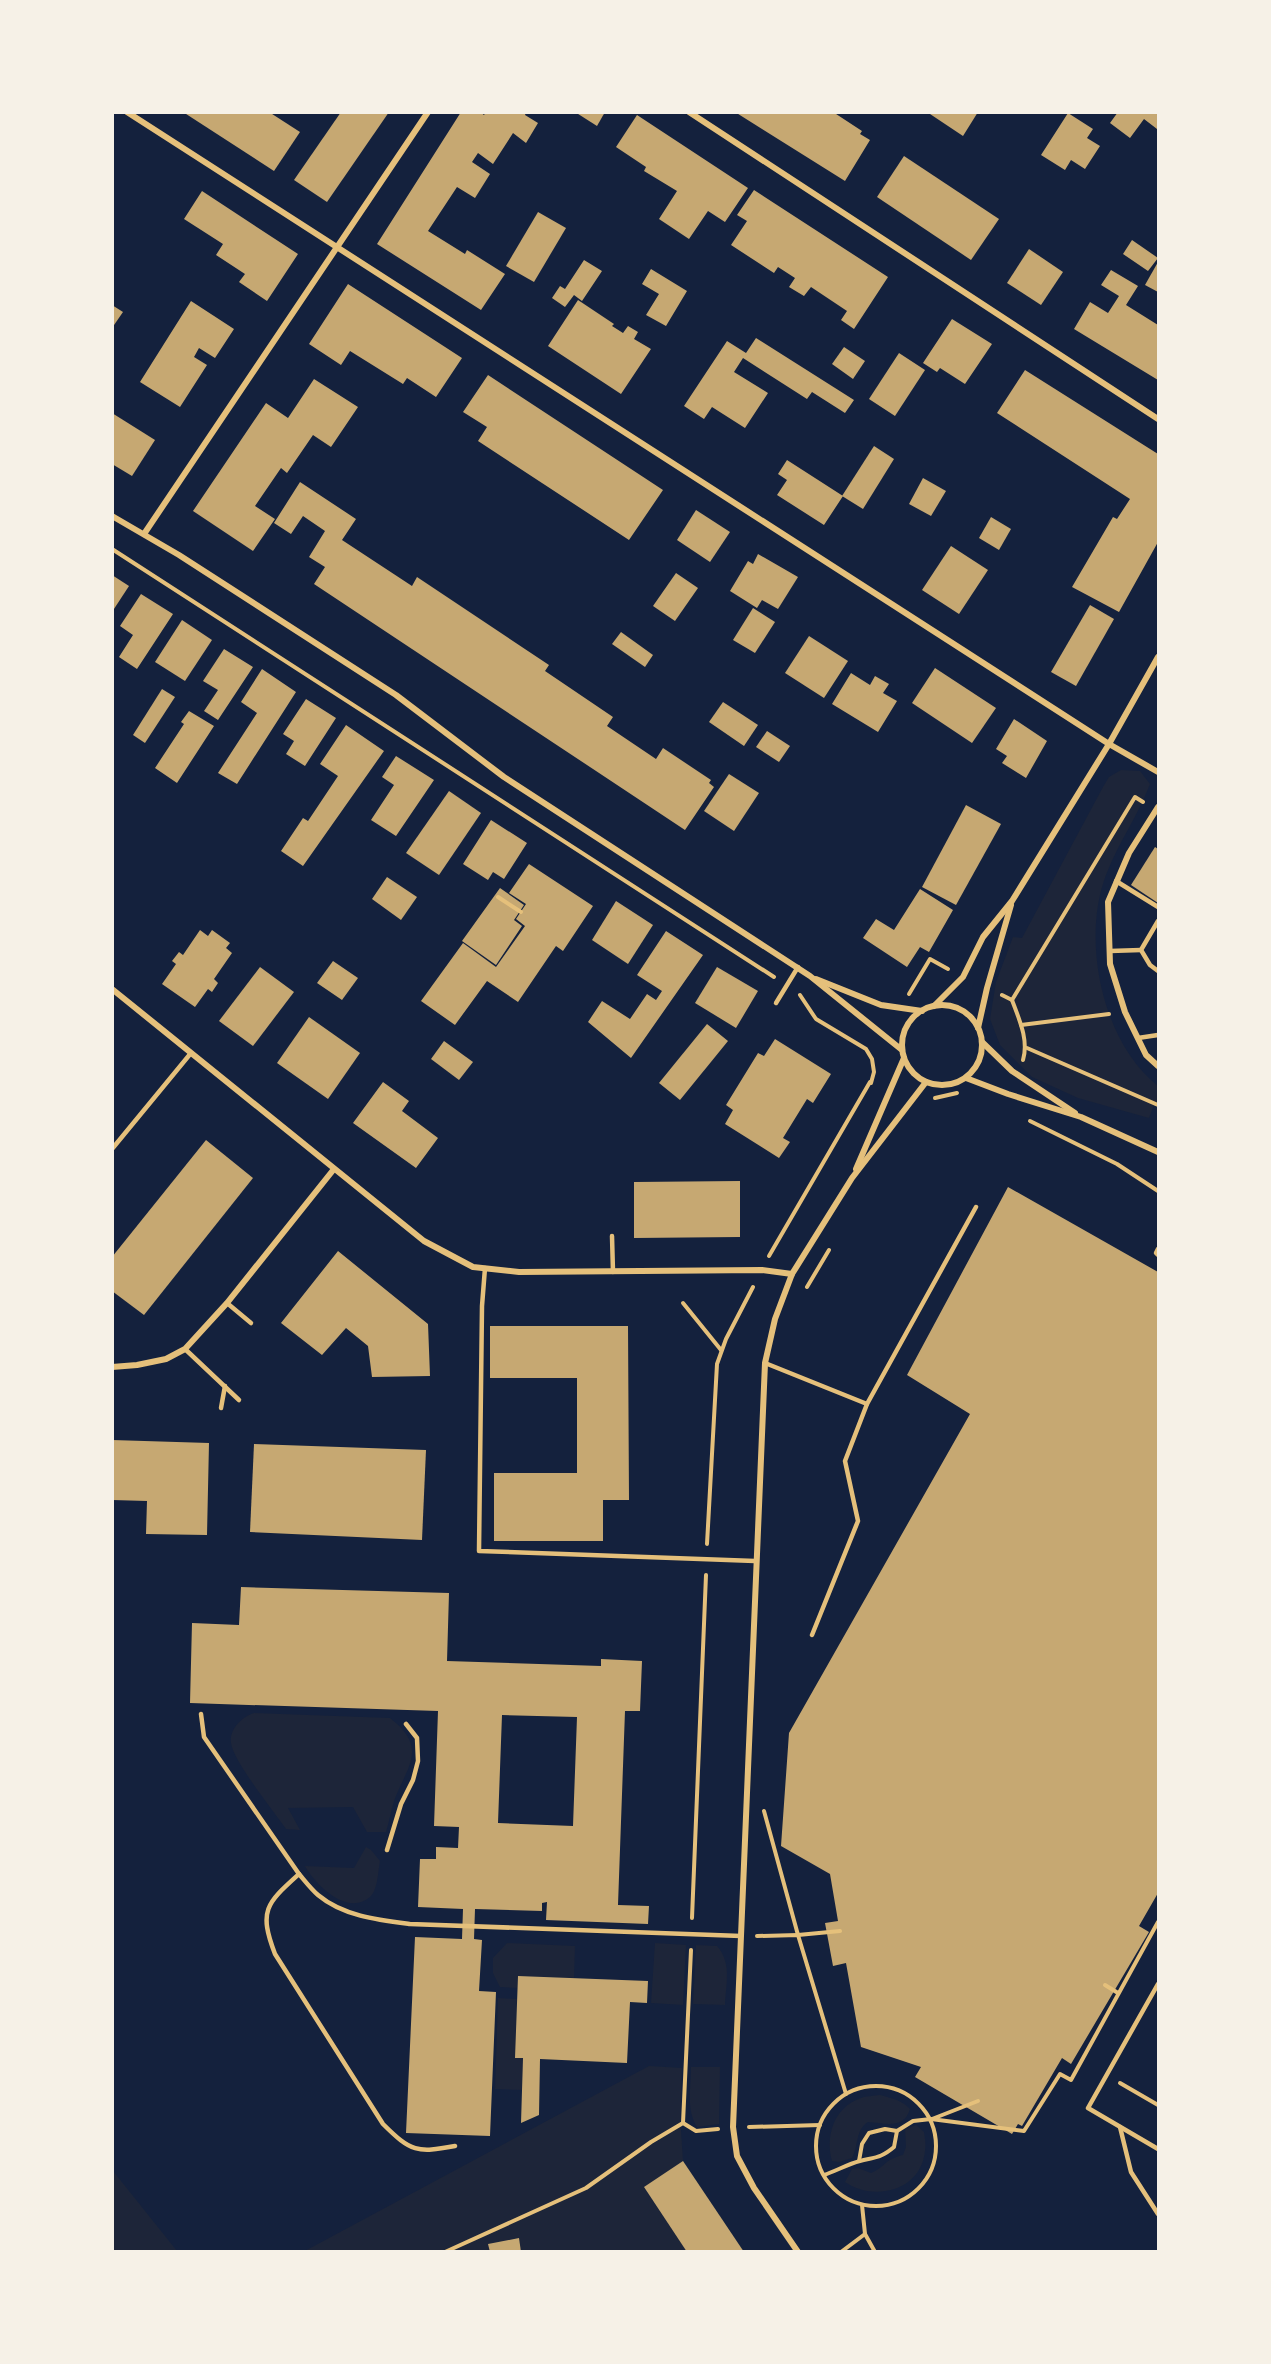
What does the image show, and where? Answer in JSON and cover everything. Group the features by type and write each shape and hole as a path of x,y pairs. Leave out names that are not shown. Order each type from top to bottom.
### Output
{"street":[{"path":"127,112 1109,744 1158,772"},
{"path":"144,534 428,112"},
{"path":"688,112 1158,419"},
{"path":"112,516 144,534 396,695 504,777 798,967 902,1050"},
{"path":"934,1006 960,1009 971,1017 978,1028 982,1042 981,1055 975,1068 966,1078 946,1085 926,1082 912,1072 902,1050 904,1031 914,1016 934,1006 963,977 983,937 1012,901 1109,744 1158,657"},
{"path":"1158,807 1129,853 1108,902 1110,964 1125,1012 1146,1055 1158,1066"},
{"path":"978,1028 1012,901"},
{"path":"810,976 881,1005 922,1011"},
{"path":"112,989 424,1241 473,1267 519,1272 762,1270 792,1274"},
{"path":"982,1042 1012,1071 1081,1117"},
{"path":"852,1178 904,1058"},
{"path":"966,1078 1081,1117 1158,1152"},
{"path":"798,2252 750,2180 737,2156 733,2127 765,1364 775,1319 792,1274 852,1178 926,1082"},
{"path":"112,1367 166,1359 185,1349 227,1303 334,1169"}],"lane":[{"path":"1116,880 1158,907"},
{"path":"1141,950 1158,921"},
{"path":"1110,951 1141,950"},
{"path":"1141,950 1150,965 1158,971"},
{"path":"776,1003 798,967"},
{"path":"1138,1038 1158,1035"},
{"path":"112,1149 191,1053"},
{"path":"812,1635 858,1521 845,1461 867,1404 976,1207"},
{"path":"612,1236 613,1272"},
{"path":"1158,1249 1156,1253 1158,1255"},
{"path":"485,1268 482,1306 479,1551 755,1562"},
{"path":"227,1303 251,1323"},
{"path":"185,1349 240,1400"},
{"path":"765,1364 867,1404"},
{"path":"221,1408 225,1386"},
{"path":"201,1714 204,1737 299,1874 317,1894 339,1909 374,1919 410,1924 491,1929 741,1936"},
{"path":"387,1850 401,1804 413,1780 418,1761 417,1738 406,1724"},
{"path":"299,1874 273,1897 266,1916 268,1936 275,1954 383,2124 402,2143 418,2150 455,2146"},
{"path":"1158,1984 1088,2108 1158,2149"},
{"path":"1120,2127 1131,2172 1158,2214"}],"path":[{"path":"112,549 787,985 804,999 816,1019 866,1049 872,1059 874,1072 870,1082 762,1270 726,1339 717,1364 712,1425 683,2123"},
{"path":"1012,1000 1135,797"},
{"path":"498,897 521,912"},
{"path":"900,991 908,995 930,959 955,972"},
{"path":"995,992 1012,1000 1021,1025 1027,1048 1021,1066"},
{"path":"1021,1025 1125,1012"},
{"path":"1027,1048 1158,1105"},
{"path":"870,1082 875,1085"},
{"path":"930,1099 952,1092 962,1093"},
{"path":"1023,1117 1117,1164 1158,1191"},
{"path":"806,1288 830,1250"},
{"path":"683,1303 722,1350"},
{"path":"764,1810 798,1935 846,2094"},
{"path":"859,2161 862,2144 868,2133 885,2129 897,2131 912,2121 931,2120 1024,2131 1060,2074 1071,2080 1158,1922"},
{"path":"741,1936 798,1935 840,1931"},
{"path":"1105,1985 1118,1993"},
{"path":"885,2086 904,2092 920,2104 931,2120 937,2138 936,2157 929,2176 917,2191 901,2202 882,2206 862,2205 843,2197 828,2183 818,2165 816,2145 820,2125 830,2107 846,2094 865,2087 885,2086"},
{"path":"931,2120 978,2101"},
{"path":"683,2123 696,2131 733,2127 820,2125"},
{"path":"445,2252 586,2188 651,2142 683,2123"},
{"path":"824,2175 859,2161 874,2160 884,2155 894,2147 897,2131"},
{"path":"862,2205 865,2234 875,2252"},
{"path":"841,2252 865,2234"}],"shaded area":[{"path":"1121,770 1140,771 1150,784 1106,875 1099,901 1096,929 1097,959 1110,1017 1123,1044 1139,1067 1158,1086 1158,1103 1155,1102 1149,1118 1078,1098 1032,1077 1000,1045 990,1019 996,982 1013,937 1022,938 1103,787 1109,777"},
{"path":"254,1713 390,1718 409,1739 412,1758 394,1801 386,1832 367,1832 353,1807 288,1808 300,1830 286,1829 239,1762 231,1743 232,1733 237,1724"},
{"path":"366,1847 380,1861 375,1890 370,1897 361,1902 342,1901 333,1896 316,1881 305,1866 354,1868"},
{"path":"507,1943 575,1946 574,1978 518,1976 518,1988 500,1987 493,1973 493,1958"},
{"path":"655,1943 686,1945 683,2005 651,2003"},
{"path":"696,1945 717,1946 725,1959 727,1974 725,2005 693,2004"},
{"path":"498,1998 517,1999 515,2058 523,2058 522,2090 495,2089"},
{"path":"649,2066 682,2068 680,2115 683,2161 644,2188 687,2251 303,2252"},
{"path":"691,2067 720,2067 719,2124 697,2127 691,2113"},
{"path":"880,2095 907,2106 910,2109 907,2116 893,2124 868,2122 859,2133 852,2158 839,2162 832,2161 831,2132 838,2115 852,2102 863,2097"},
{"path":"916,2125 924,2132 925,2151 922,2165 906,2184 882,2192 857,2188 845,2182 852,2169 858,2168 871,2173 892,2159 903,2155 906,2147 905,2129"},
{"path":"113,2171 177,2251 113,2251"}],"building":[{"path":"183,112 269,112 300,132 274,171"},
{"path":"341,112 389,112 327,202 294,180"},
{"path":"461,112 480,112 484,115 486,112 526,112 525,115 538,123 526,143 513,133 493,164 478,153 472,162 490,174 475,198 457,187 428,231 465,254 467,250 505,274 481,310 377,244"},
{"path":"575,112 605,112 597,126"},
{"path":"735,112 833,112 862,131 860,134 870,140 845,181"},
{"path":"927,112 978,112 963,136"},
{"path":"1118,112 1158,112 1158,127 1157,129 1144,119 1130,138 1110,123"},
{"path":"1068,113 1093,129 1087,138 1100,146 1085,169 1071,160 1065,170 1041,155"},
{"path":"637,115 748,188 725,222 708,211 689,239 659,219 677,191 644,171 646,167 616,147"},
{"path":"904,156 999,219 971,260 877,197"},
{"path":"754,190 888,277 854,329 841,320 847,311 811,287 804,296 789,287 795,278 778,267 774,273 731,245 747,221 737,215"},
{"path":"202,191 298,254 267,301 239,282 245,274 216,255 223,244 184,219"},
{"path":"538,212 566,228 534,282 506,266"},
{"path":"1132,240 1158,258 1148,271 1123,254"},
{"path":"1029,249 1063,272 1041,305 1007,283"},
{"path":"584,260 602,271 582,301 574,295 565,307 552,298 560,286 565,289"},
{"path":"1158,262 1158,292 1145,285"},
{"path":"651,269 687,291 666,326 646,315 659,294 642,284"},
{"path":"1111,270 1138,286 1126,305 1158,325 1158,380 1074,329 1090,302 1108,313 1119,296 1101,285"},
{"path":"348,284 462,358 436,397 407,378 403,384 350,351 341,365 309,344"},
{"path":"578,300 614,324 612,326 623,333 628,326 638,332 634,339 651,349 621,394 548,346"},
{"path":"191,301 234,329 215,358 199,348 194,357 207,365 180,407 140,382"},
{"path":"112,305 123,312 112,328"},
{"path":"952,319 992,344 965,384 940,368 937,372 923,363"},
{"path":"756,338 854,400 845,413 812,392 807,399 743,358 734,372 768,393 745,428 712,407 704,419 684,406 727,341 746,353"},
{"path":"844,347 865,361 853,379 832,364"},
{"path":"899,353 925,370 895,416 869,399"},
{"path":"1025,370 1158,454 1158,542 1119,612 1072,587 1113,517 1117,519 1130,499 997,413"},
{"path":"488,375 663,490 629,540 478,441 487,427 463,412"},
{"path":"314,379 358,407 331,447 313,435 287,473 281,468 255,506 275,519 253,551 193,511 266,403 288,418"},
{"path":"112,413 155,440 132,476 112,464"},
{"path":"874,446 894,459 863,509 842,496"},
{"path":"787,460 843,496 824,525 777,495 787,480 778,474"},
{"path":"923,478 946,491 931,516 909,504"},
{"path":"300,482 356,519 342,540 412,586 417,577 549,665 545,671 613,717 607,726 656,759 663,748 711,780 709,783 714,787 685,830 314,584 325,567 309,557 325,531 303,516 291,534 274,523"},
{"path":"696,510 730,532 710,562 677,540"},
{"path":"991,517 1011,529 999,550 979,538"},
{"path":"951,546 988,570 959,614 922,590"},
{"path":"758,554 798,577 778,609 762,600 757,608 730,591 748,561 753,564"},
{"path":"676,573 698,588 675,621 653,606"},
{"path":"112,575 129,586 112,612"},
{"path":"141,594 173,614 137,669 119,657 133,635 120,626"},
{"path":"1090,605 1114,619 1076,686 1051,672"},
{"path":"753,608 775,622 755,653 733,640"},
{"path":"182,620 212,640 185,681 155,662"},
{"path":"621,632 653,655 645,667 612,644"},
{"path":"809,636 848,661 824,698 785,673"},
{"path":"224,649 253,667 218,720 204,711 218,690 203,681"},
{"path":"935,668 996,708 972,743 912,703"},
{"path":"262,669 296,692 237,784 218,773 257,713 241,702"},
{"path":"851,673 870,685 875,676 889,684 883,693 897,701 878,732 832,704"},
{"path":"162,689 175,697 145,743 133,735"},
{"path":"306,699 336,718 305,766 286,754 294,741 283,734"},
{"path":"723,702 758,725 744,746 709,722"},
{"path":"189,711 214,726 177,783 155,768 184,724 181,722"},
{"path":"1014,719 1047,741 1026,778 1002,763 1007,756 996,749"},
{"path":"346,725 384,751 303,866 281,851 303,818 308,821 338,776 320,764"},
{"path":"767,731 790,746 779,762 756,747"},
{"path":"396,756 434,780 396,836 371,820 394,785 382,777"},
{"path":"729,774 759,793 734,831 704,811"},
{"path":"449,791 481,813 439,875 406,853"},
{"path":"966,805 1001,824 956,905 922,887"},
{"path":"491,820 527,843 504,879 493,872 488,880 463,864"},
{"path":"1155,847 1158,849 1158,903 1131,885"},
{"path":"529,864 593,906 563,951 556,946 518,1002 487,981 455,1025 421,1001 463,943 496,967 525,926 516,919 526,904 509,893"},
{"path":"387,877 417,897 401,920 372,899"},
{"path":"500,888 524,905 514,920 522,926 496,965 462,941"},
{"path":"920,889 953,910 929,952 920,947 907,967 863,938 876,919 894,930"},
{"path":"616,901 653,925 628,964 592,940"},
{"path":"200,930 208,936 212,930 230,943 226,948 232,953 214,979 218,983 212,992 208,989 195,1007 162,984 176,964 172,961 179,952 183,955"},
{"path":"666,931 703,955 631,1058 588,1022 602,1001 630,1019 647,994 656,1000 662,991 637,975"},
{"path":"333,961 358,978 342,1000 317,983"},
{"path":"260,967 294,992 253,1046 219,1021"},
{"path":"717,967 758,991 736,1028 695,1003"},
{"path":"309,1017 360,1053 328,1099 277,1063"},
{"path":"707,1024 728,1041 680,1100 659,1083"},
{"path":"775,1039 831,1074 813,1103 807,1099 783,1138 790,1142 779,1158 725,1124 733,1110 726,1105 758,1053 764,1056"},
{"path":"444,1041 473,1062 459,1080 431,1059"},
{"path":"383,1082 409,1101 402,1111 438,1138 416,1168 353,1123"},
{"path":"206,1140 253,1178 144,1315 112,1291 112,1257"},
{"path":"740,1181 740,1237 634,1238 634,1182"},
{"path":"1008,1187 1158,1272 1158,1893 1139,1926 1149,1932 1071,2064 1062,2058 1022,2126 1018,2124 1012,2134 915,2077 921,2067 861,2047 846,1963 833,1966 825,1923 838,1921 830,1874 781,1846 789,1733 970,1414 907,1375"},
{"path":"338,1251 428,1324 430,1376 372,1377 368,1346 346,1328 322,1355 281,1323"},
{"path":"490,1326 628,1326 629,1500 603,1500 603,1541 494,1541 494,1473 577,1473 577,1378 490,1378"},
{"path":"112,1440 209,1443 207,1535 146,1534 147,1501 112,1500"},
{"path":"254,1444 426,1450 422,1540 250,1532"},
{"path":"241,1587 449,1593 447,1661 601,1666 601,1659 642,1661 640,1711 625,1711 618,1905 649,1906 648,1924 546,1920 547,1902 542,1903 542,1911 475,1909 474,1939 482,1940 479,1991 496,1992 490,2136 406,2133 415,1937 462,1939 463,1909 418,1907 420,1859 436,1859 436,1847 458,1848 459,1827 434,1826 438,1711 190,1703 192,1623 239,1625","holes":["502,1715 577,1717 573,1826 498,1823"]},
{"path":"518,1976 648,1981 647,2003 630,2002 627,2063 540,2059 539,2115 521,2123 523,2058 515,2058"},
{"path":"683,2161 744,2252 687,2252 644,2187"},
{"path":"519,2238 521,2252 490,2252 488,2244"}]}
